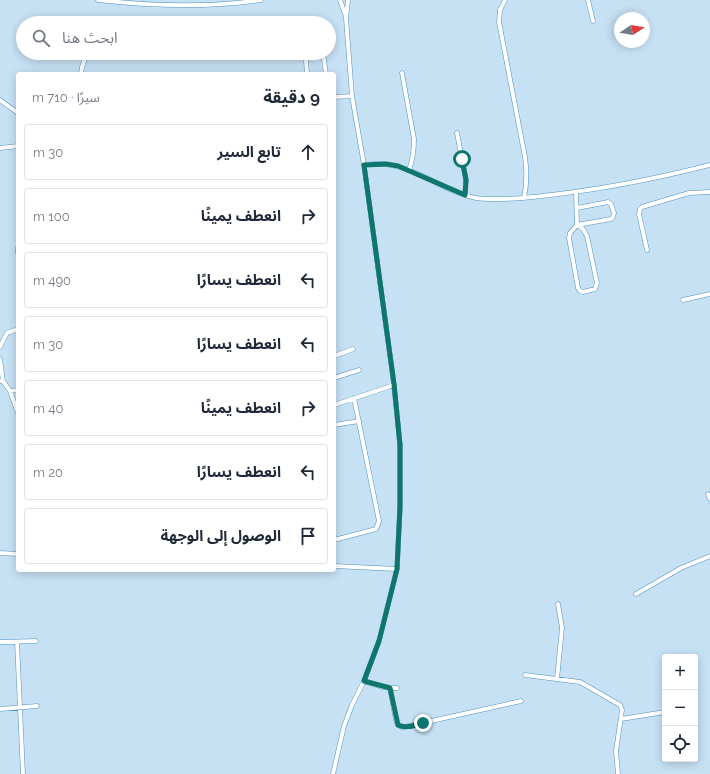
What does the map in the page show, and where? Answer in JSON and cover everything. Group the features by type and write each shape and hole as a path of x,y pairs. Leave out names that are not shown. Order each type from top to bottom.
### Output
{"lane":[{"path":"98,0 158,4 211,4 261,0"},
{"path":"340,0 346,18"},
{"path":"333,774 344,726 352,705 364,681 379,641 397,569 400,507 400,445 394,384 364,165 352,96 346,18 348,0"},
{"path":"505,0 500,10 499,22 526,164 524,198"},
{"path":"588,0 593,21"},
{"path":"81,72 84,60"},
{"path":"306,60 307,72"},
{"path":"324,60 326,72"},
{"path":"402,73 414,139 414,150 408,170"},
{"path":"336,97 352,96"},
{"path":"0,100 16,112"},
{"path":"457,133 466,180 465,195"},
{"path":"0,148 16,146"},
{"path":"364,165 386,164 408,170 465,195 482,199 524,198 576,193 621,186 710,165"},
{"path":"647,250 639,214 642,207 689,193 710,192"},
{"path":"576,193 576,225 570,233 569,242 578,288 583,292 595,289 598,283 586,236 583,229 576,225"},
{"path":"576,225 611,219 614,215 612,205 608,202 577,208"},
{"path":"683,300 710,294"},
{"path":"0,347 7,333 16,330"},
{"path":"336,355 353,349"},
{"path":"0,359 1,381 10,391 16,408"},
{"path":"336,377 359,370"},
{"path":"336,404 394,384"},
{"path":"10,391 16,390"},
{"path":"336,539 376,529 379,521 354,398"},
{"path":"336,425 359,421"},
{"path":"708,494 710,499"},
{"path":"0,554 16,554"},
{"path":"636,594 681,568 710,556"},
{"path":"336,566 397,569"},
{"path":"557,679 562,628 558,604"},
{"path":"0,642 36,641"},
{"path":"17,642 23,774"},
{"path":"525,675 580,682 618,704 622,710 616,751 618,774"},
{"path":"364,681 390,688 396,688"},
{"path":"390,688 398,725 402,727 521,700"},
{"path":"0,709 37,706"},
{"path":"620,719 662,712"}],"route":[{"path":"423,723 402,727 398,725 390,688 364,681 379,641 397,569 400,507 400,445 394,384 364,165 375,163 398,166 465,195 466,180 462,159"}]}
